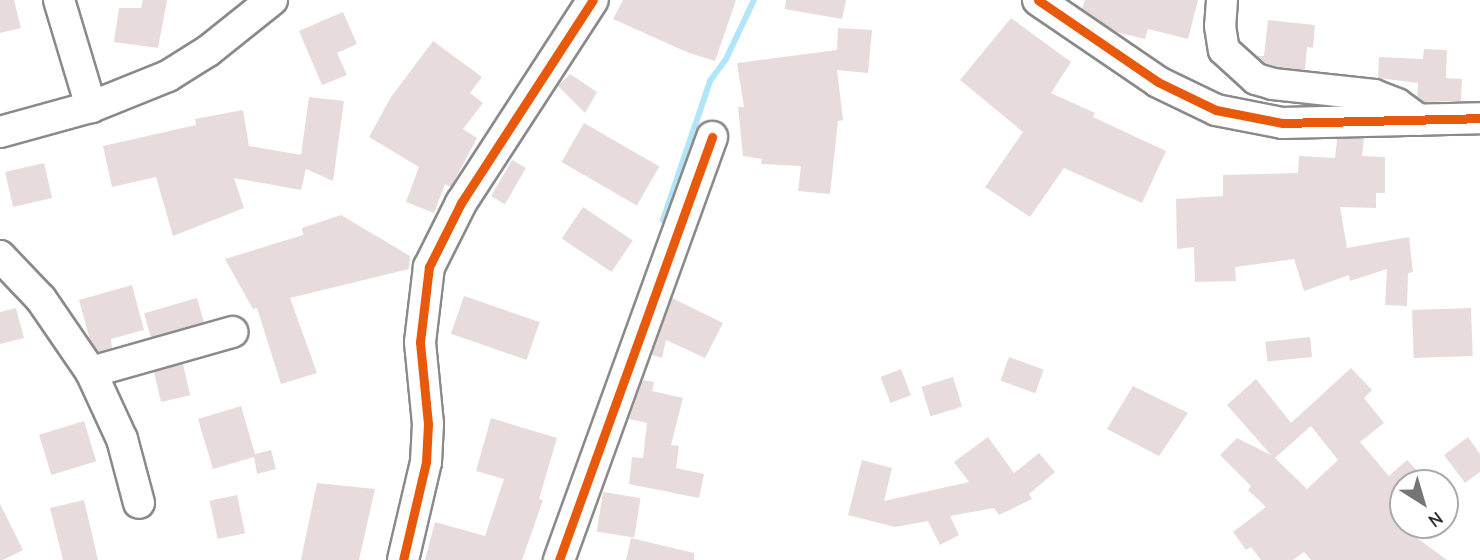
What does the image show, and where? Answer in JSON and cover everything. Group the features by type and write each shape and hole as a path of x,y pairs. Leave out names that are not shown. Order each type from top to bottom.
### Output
{"street":[{"path":"59,0 91,107"},
{"path":"0,132 91,107 168,76 208,51 272,0"},
{"path":"403,560 426,462 428,424 420,342 429,267 461,203 593,0"},
{"path":"1038,0 1158,82 1216,110 1282,123 1480,118"},
{"path":"1222,0 1220,26 1224,50 1256,79 1273,84 1374,95 1397,104 1420,120"},
{"path":"559,560 712,137"},
{"path":"0,256 41,299 90,372 122,439 139,503"},
{"path":"90,372 232,332"}],"building":[{"path":"0,0 14,0 21,28 0,33"},
{"path":"143,0 167,0 158,48 114,42 119,8 141,8"},
{"path":"623,0 736,0 715,61 689,53 613,19"},
{"path":"786,0 846,0 842,19 785,9"},
{"path":"1085,0 1198,0 1188,39 1148,29 1145,39 1116,32 1082,9"},
{"path":"343,12 357,44 337,53 347,75 322,85 299,31"},
{"path":"1011,18 1071,62 1051,93 1095,113 1093,117 1166,151 1142,203 1064,168 1030,217 985,187 1023,132 960,80"},
{"path":"1268,20 1315,25 1313,48 1307,47 1305,70 1276,67 1257,56 1264,56"},
{"path":"838,28 872,30 868,73 837,70 843,120 838,121 830,194 798,191 801,166 761,164 762,159 743,156 738,107 744,107 737,63 837,50"},
{"path":"433,41 482,77 470,93 483,103 463,129 477,138 451,187 445,184 434,213 406,202 419,167 369,137 391,97"},
{"path":"1424,49 1447,50 1446,78 1462,79 1461,101 1424,102 1417,97 1418,83 1378,78 1379,57 1423,59"},
{"path":"570,74 597,92 585,113 558,86"},
{"path":"309,97 344,101 333,181 306,169 301,190 234,178 244,208 173,236 156,177 112,187 103,146 196,125 195,119 243,110 249,146 301,155"},
{"path":"584,123 659,166 637,205 562,162"},
{"path":"1364,138 1362,156 1385,157 1385,193 1376,193 1376,208 1340,207 1347,248 1409,237 1413,272 1408,273 1407,306 1385,305 1387,269 1350,281 1349,275 1304,291 1294,259 1235,267 1236,281 1195,282 1194,247 1177,249 1176,199 1223,196 1223,175 1298,173 1299,156 1335,158 1337,139"},
{"path":"512,160 526,168 505,204 491,196"},
{"path":"44,163 52,198 13,207 5,172"},
{"path":"583,207 633,241 611,272 562,239"},
{"path":"341,215 410,256 409,269 290,298 317,373 281,384 257,308 253,309 225,259 303,235 302,228"},
{"path":"132,285 144,330 111,339 112,348 98,352 90,340 79,300"},
{"path":"464,296 540,322 527,360 451,334"},
{"path":"197,298 204,322 151,337 144,313"},
{"path":"672,298 723,323 705,358 666,340 662,358 652,355"},
{"path":"16,308 24,338 0,344 0,312"},
{"path":"1471,308 1473,356 1414,358 1412,310"},
{"path":"1310,337 1312,357 1267,362 1265,342"},
{"path":"1009,357 1044,370 1035,393 1000,380"},
{"path":"183,364 190,395 161,402 154,371"},
{"path":"1351,368 1372,390 1364,398 1384,423 1360,442 1389,476 1389,539 1418,539 1447,560 1311,560 1304,552 1293,560 1261,560 1251,547 1246,550 1233,532 1266,507 1248,490 1251,486 1220,455 1237,438 1271,455 1227,405 1256,379 1291,423","holes":["1311,426 1338,460 1307,489 1275,458"]},
{"path":"901,369 911,395 890,403 880,377"},
{"path":"953,377 962,407 931,416 921,387"},
{"path":"643,380 654,382 652,391 683,398 671,445 679,446 676,468 704,474 699,498 629,484 632,457 643,458 647,423 629,419"},
{"path":"1133,386 1188,413 1159,456 1107,429"},
{"path":"241,406 255,454 271,450 276,469 257,474 254,457 213,469 198,419"},
{"path":"491,418 557,438 539,499 543,500 522,560 425,560 435,522 485,536 504,479 476,471"},
{"path":"84,421 96,461 51,475 39,435"},
{"path":"988,437 1014,473 1039,453 1055,472 1029,494 1032,499 999,515 994,508 950,516 959,535 940,545 928,521 895,527 848,515 862,460 892,468 884,501 969,482 954,462"},
{"path":"1468,437 1480,454 1480,472 1465,483 1459,475 1459,469 1454,469 1444,455"},
{"path":"1407,460 1416,469 1397,469"},
{"path":"317,483 375,489 359,560 301,560"},
{"path":"603,492 641,498 634,537 597,532"},
{"path":"237,495 245,533 218,539 210,501"},
{"path":"84,500 98,560 63,560 50,508"},
{"path":"0,504 23,550 3,560 0,560"},
{"path":"631,538 694,553 694,560 626,560"}],"waterway":[{"path":"663,220 710,81 726,59 754,0"}],"cycle path":[{"path":"403,560 426,462 428,424 420,342 429,267 461,203 593,0"},
{"path":"1038,0 1158,82 1216,110 1282,123 1480,118"},
{"path":"559,560 712,137"}]}
